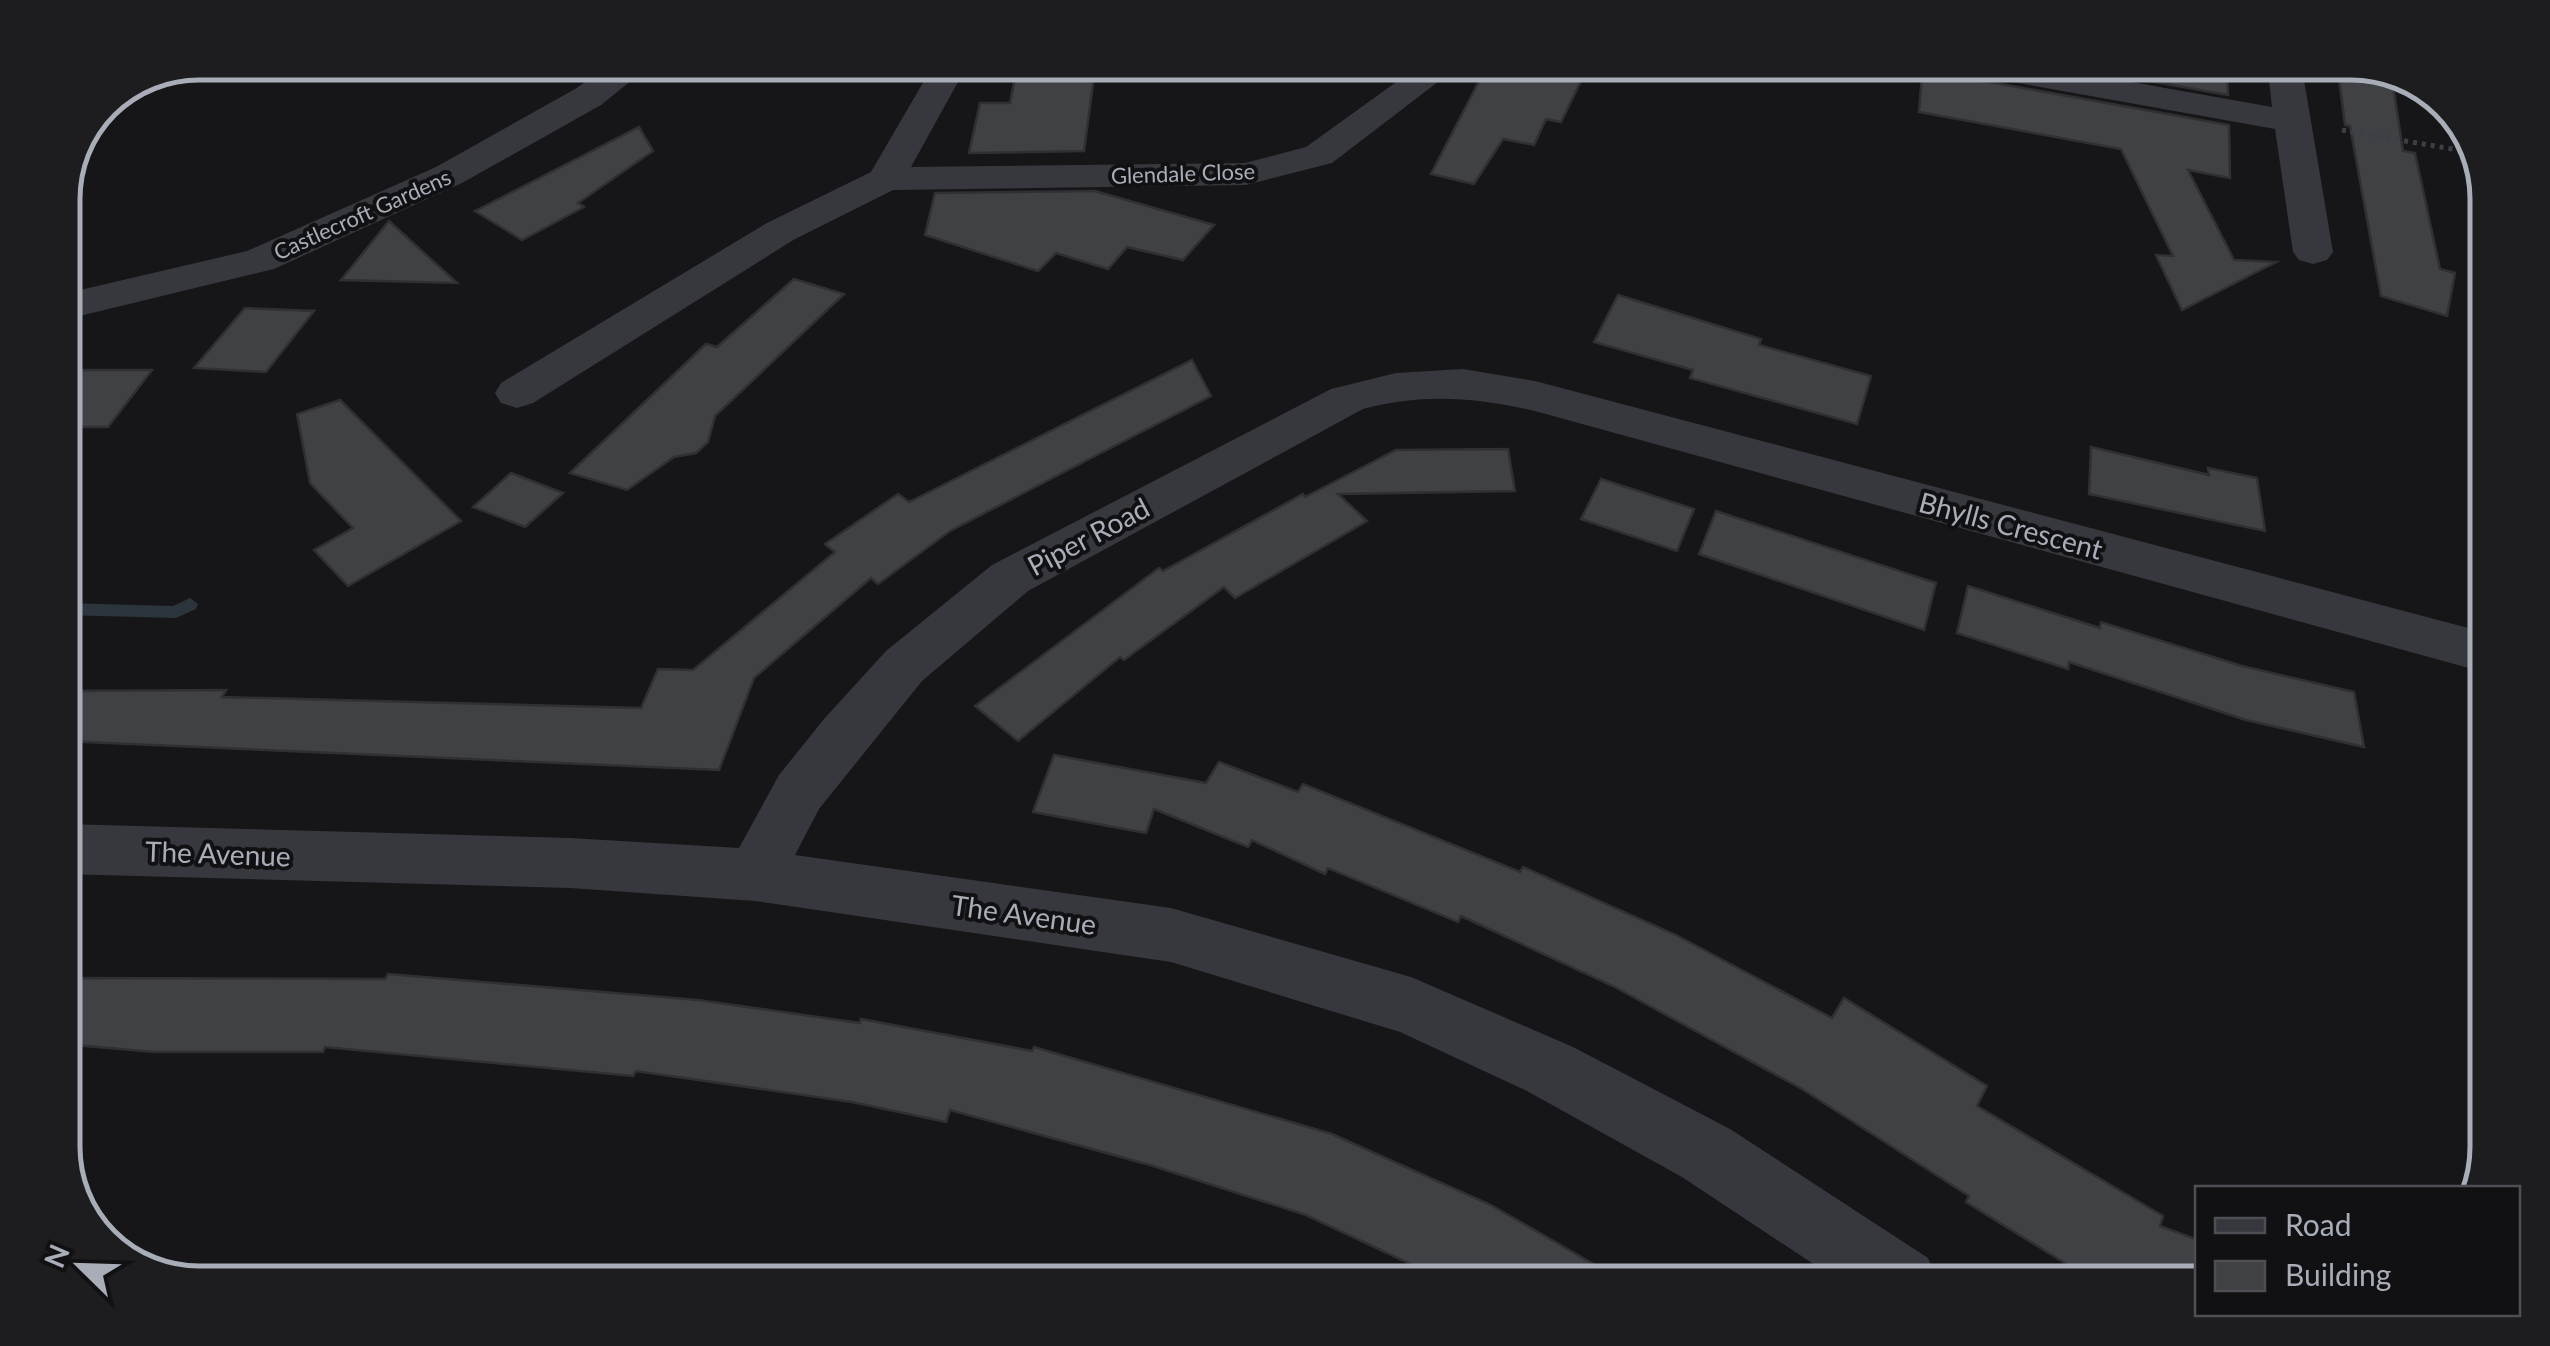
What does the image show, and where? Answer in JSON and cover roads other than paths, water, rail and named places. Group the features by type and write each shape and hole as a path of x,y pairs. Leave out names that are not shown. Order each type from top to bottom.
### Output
{"street":[{"name":"Castlecroft Gardens","path":"80,303 260,260 448,175 612,80"},
{"path":"886,178 942,80"},
{"name":"Glendale Close","path":"518,393 782,231 886,178 1246,174 1318,156 1422,80"},
{"path":"2059,80 2292,121"},
{"path":"2286,80 2313,252"},
{"name":"Piper Road","path":"754,875 799,792 843,735 904,666 1010,578 1347,399 1390,386 1432,382 1476,382 1534,396"},
{"name":"Bhylls Crescent","path":"1534,396 2470,648"},
{"name":"The Avenue","path":"80,849 570,863 754,875 1170,936 1411,1006 1550,1069 1706,1153 1876,1266"}],"waterway":[{"path":"80,609 176,612 190,604"}]}
